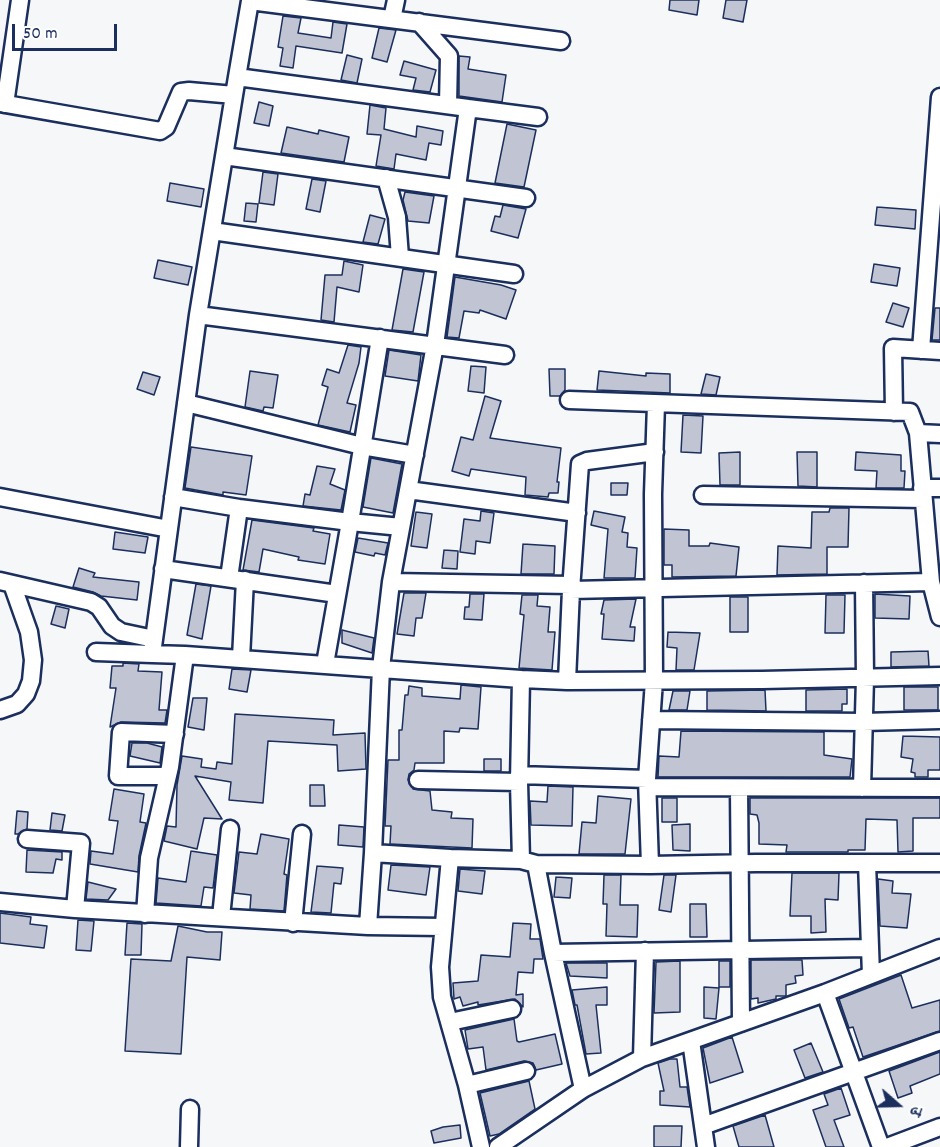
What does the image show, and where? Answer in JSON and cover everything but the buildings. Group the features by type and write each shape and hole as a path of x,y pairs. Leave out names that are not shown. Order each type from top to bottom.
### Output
{"street":[{"path":"20,0 2,104 160,131 166,128 180,92 234,95"},
{"path":"153,646 198,315 250,0 561,41"},
{"path":"392,19 396,0"},
{"path":"419,22 449,56 448,105"},
{"path":"237,77 538,117"},
{"path":"921,350 934,270 940,97"},
{"path":"368,926 381,668 391,582 435,345 468,108"},
{"path":"224,156 526,198"},
{"path":"386,178 397,217 400,258"},
{"path":"212,231 514,274"},
{"path":"198,315 505,355"},
{"path":"325,664 380,338"},
{"path":"894,412 893,348 940,351"},
{"path":"568,400 910,412 918,433 923,494 940,617"},
{"path":"186,403 362,446 415,454"},
{"path":"650,865 647,783 654,681 656,404"},
{"path":"918,433 940,434"},
{"path":"567,681 579,471 583,461 655,453"},
{"path":"703,495 923,494 940,488"},
{"path":"408,490 577,513"},
{"path":"0,497 169,529"},
{"path":"173,497 239,508 401,527"},
{"path":"239,508 237,579 241,658"},
{"path":"163,569 337,594"},
{"path":"391,582 571,588 864,583 933,570"},
{"path":"6,582 91,602 99,607 112,626 121,632 153,646 185,655 567,681 940,676"},
{"path":"0,710 17,704 26,694 31,681 33,660 29,632 6,582"},
{"path":"862,788 865,678 864,583"},
{"path":"96,652 153,646"},
{"path":"146,914 149,858 176,734 185,655"},
{"path":"521,679 519,779 528,862 553,953 583,1089"},
{"path":"651,720 864,722 940,720"},
{"path":"168,776 118,776 121,732 176,734"},
{"path":"418,780 519,779 739,788 940,788"},
{"path":"739,788 741,1023"},
{"path":"221,917 230,829"},
{"path":"293,923 302,834"},
{"path":"27,839 81,843 75,909"},
{"path":"373,853 528,862 650,865 940,863"},
{"path":"450,858 440,967 442,997 467,1085 481,1147"},
{"path":"867,863 871,975"},
{"path":"0,902 293,923 443,927"},
{"path":"553,953 869,948"},
{"path":"498,1147 583,1089 642,1058 825,993 940,948"},
{"path":"642,1058 645,951"},
{"path":"825,993 881,1147"},
{"path":"450,1022 512,1009"},
{"path":"691,1041 706,1147"},
{"path":"703,1126 940,1041"},
{"path":"467,1085 526,1071"},
{"path":"189,1147 190,1109"},
{"path":"888,1147 940,1127"}]}
